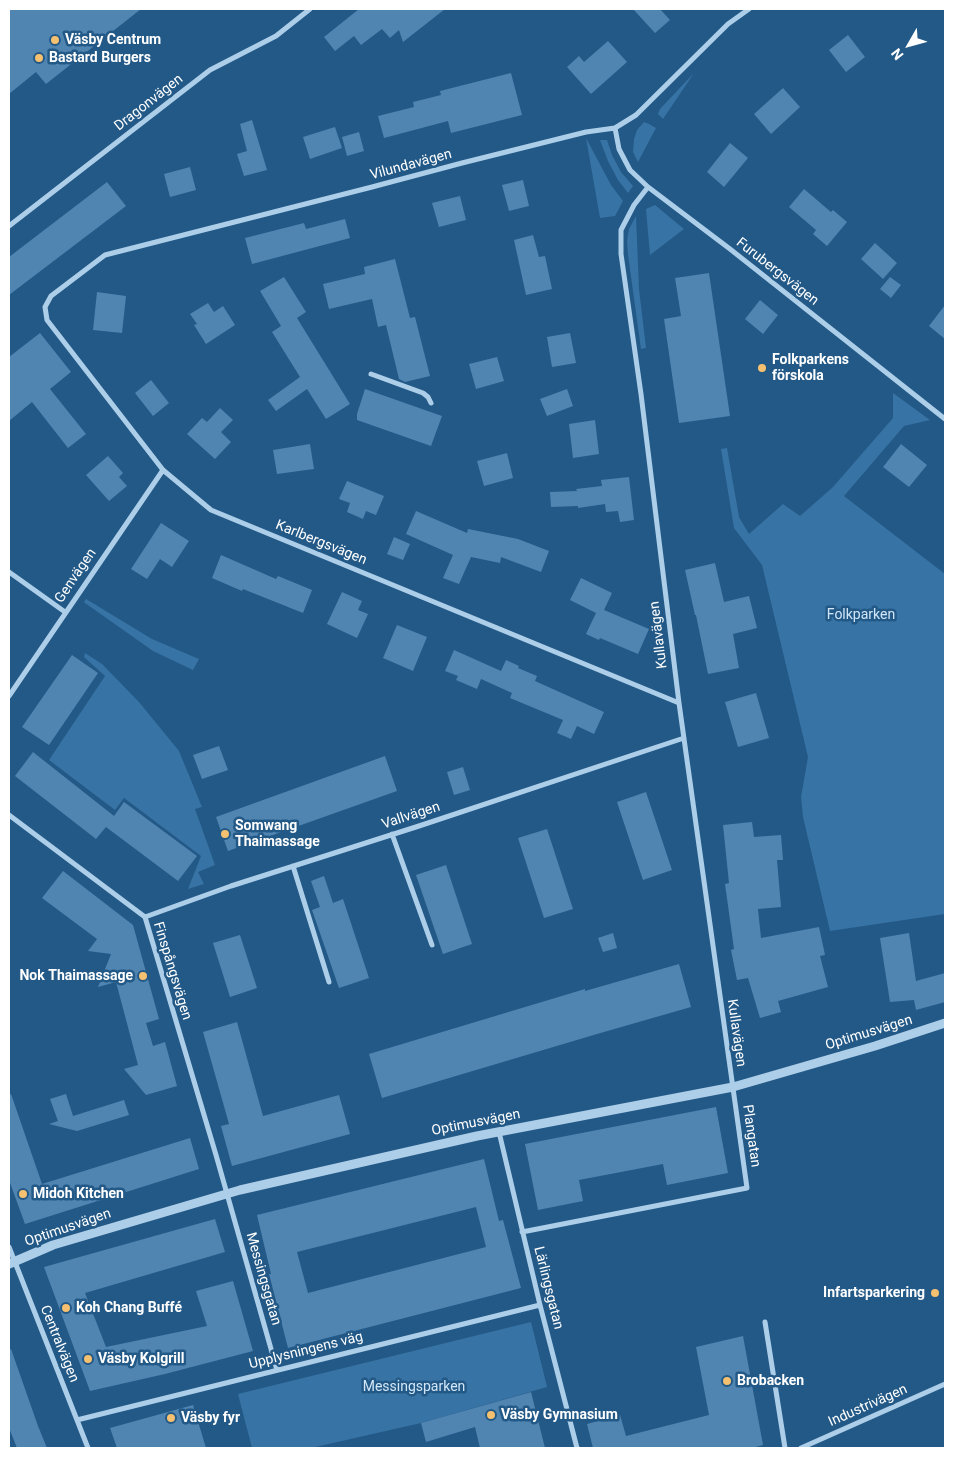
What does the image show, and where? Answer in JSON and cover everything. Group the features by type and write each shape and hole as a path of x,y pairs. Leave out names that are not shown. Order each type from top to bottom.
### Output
{"street":[{"name":"Dragonvägen","path":"9,226 210,70 276,36 310,9"},
{"name":"Vilundavägen","path":"52,296 105,255 471,160 586,132 615,128 636,115 728,24 749,9"},
{"name":"Furubergsvägen","path":"615,128 619,149 626,163 630,170 648,187 730,249 945,419"},
{"name":"Kullavägen","path":"648,187 634,205 621,230 621,254 641,394 679,703 733,1087"},
{"name":"Karlbergsvägen","path":"52,296 45,307 46,320 163,470 211,510 679,703"},
{"path":"371,374 423,393 431,403"},
{"name":"Genvägen","path":"9,696 163,470"},
{"path":"9,572 65,612"},
{"name":"Vallvägen","path":"145,917 231,886 684,738"},
{"name":"Finspångsvägen","path":"9,815 145,917 227,1194"},
{"path":"392,834 432,945"},
{"path":"293,866 329,982"},
{"name":"Optimusvägen","path":"12,1263 52,1245 240,1190 477,1136 733,1087 945,1024"},
{"name":"Plangatan","path":"522,1232 747,1188 733,1087"},
{"name":"Lärlingsgatan","path":"499,1132 540,1305 577,1448"},
{"name":"Messingsgatan","path":"227,1194 277,1370"},
{"name":"Centralvägen","path":"9,1247 12,1263 88,1448"},
{"name":"Upplysningens väg","path":"77,1420 540,1305"},
{"path":"765,1322 785,1448"},
{"name":"Industrivägen","path":"801,1448 945,1384"}],"green space":[{"path":"694,73 663,119 658,114 660,109"},
{"path":"644,122 656,128 638,162 633,152 634,139 637,130"},
{"path":"586,138 611,185 623,201 615,216 600,218"},
{"path":"600,140 607,140 621,172 633,186 628,193 618,180"},
{"path":"655,205 684,229 650,255 646,209"},
{"path":"636,216 639,289 646,348 641,349 627,241 629,229"},
{"name":"Folkparken","path":"893,393 930,420 904,426 844,496 945,574 945,914 830,931 803,817 801,797 808,757 762,565 734,528 721,449 727,448 739,517 749,534 783,504 800,516 833,487 893,418"},
{"path":"86,599 152,639 199,659 193,670 153,651 85,603"},
{"path":"85,653 102,664 139,702 179,751 202,807 195,809 215,865 198,872 204,884 188,889 201,856 124,798 115,810 49,760 105,676 84,657"},
{"name":"Messingsparken","path":"531,1322 547,1387 421,1423 311,1448 252,1448 238,1394"}],"building":[{"name":"Väsby Centrum","path":"9,9 141,9 46,84 36,72 9,94"},
{"path":"359,9 445,9 403,42 399,30 390,38 382,29 361,45 354,36 335,51 324,37"},
{"path":"633,9 660,9 670,20 655,33"},
{"path":"848,35 865,57 846,72 829,50"},
{"path":"608,41 627,62 591,94 567,67 579,56 584,62"},
{"path":"511,73 522,115 451,133 448,121 384,138 378,116 414,107 413,102 441,95 440,91"},
{"path":"783,88 800,107 771,134 754,114"},
{"path":"252,120 267,170 244,176 237,154 247,151 240,124"},
{"path":"335,127 342,148 310,159 303,137"},
{"path":"359,132 364,151 347,156 342,137"},
{"path":"730,143 748,158 724,187 707,172"},
{"path":"190,167 196,190 170,197 164,174"},
{"path":"523,180 529,206 509,211 502,185"},
{"path":"107,182 126,206 9,295 9,257"},
{"path":"804,189 831,212 833,210 847,222 827,246 813,234 816,230 789,207"},
{"path":"460,196 466,220 439,227 432,203"},
{"path":"345,219 350,238 252,264 245,238 304,223 306,229"},
{"path":"533,235 539,257 545,256 552,289 526,295 514,240"},
{"path":"875,243 897,263 883,279 861,259"},
{"path":"395,259 410,318 415,317 430,376 405,382 399,379 386,325 378,327 372,299 329,309 323,284 365,274 364,267"},
{"path":"709,273 730,416 679,423 664,319 681,316 675,278"},
{"path":"284,277 306,312 297,318 350,404 326,419 307,389 276,411 268,400 300,377 272,332 281,326 260,291"},
{"path":"890,277 901,285 891,298 880,289"},
{"path":"97,292 126,296 122,333 93,330"},
{"path":"760,300 778,315 763,334 745,319"},
{"path":"208,303 214,312 223,306 235,325 206,344 194,325 197,324 190,314"},
{"path":"945,305 945,339 929,326"},
{"path":"40,333 71,372 50,389 86,434 68,448 32,402 9,421 9,357"},
{"path":"570,333 576,363 552,367 547,337"},
{"path":"497,357 504,381 476,389 469,364"},
{"path":"151,380 169,403 153,416 135,393"},
{"path":"365,389 442,416 431,446 357,420"},
{"path":"567,389 573,406 547,416 540,399"},
{"path":"220,408 233,420 221,432 231,442 215,459 187,434 202,418 207,422"},
{"path":"595,420 599,454 573,458 569,424"},
{"path":"310,444 314,469 277,474 273,450"},
{"path":"901,444 927,465 909,487 883,467"},
{"path":"507,453 513,478 484,486 477,461"},
{"path":"108,456 123,473 119,477 127,486 109,501 86,475"},
{"path":"629,477 634,520 620,522 618,511 606,512 605,504 578,508 578,506 551,507 550,492 577,491 576,489 602,486 601,480"},
{"path":"347,481 384,496 376,515 366,511 363,519 347,512 350,503 339,499"},
{"path":"416,511 467,533 468,529 518,539 549,551 541,572 501,557 500,563 471,557 459,584 443,578 453,555 406,534"},
{"path":"161,523 189,541 172,567 160,559 147,579 131,569"},
{"path":"394,537 410,544 403,560 387,554"},
{"path":"221,555 276,579 278,576 312,590 303,613 212,578"},
{"path":"715,563 724,602 749,596 757,628 733,634 739,668 708,674 685,570"},
{"path":"581,578 612,593 604,610 649,629 638,654 586,634 596,613 570,600"},
{"path":"342,592 362,601 358,610 368,614 357,638 327,624"},
{"path":"397,625 427,637 413,671 383,658"},
{"path":"454,650 501,671 506,660 519,666 518,668 537,676 535,681 604,712 594,734 577,726 571,739 557,733 563,720 510,698 512,693 481,679 477,689 456,680 458,676 445,671"},
{"path":"72,655 98,673 49,745 22,727"},
{"path":"756,693 769,738 738,747 725,702"},
{"path":"219,746 228,770 202,779 193,755"},
{"path":"33,752 114,816 124,802 197,856 178,881 106,827 96,839 15,776"},
{"path":"385,756 397,791 228,851 216,817"},
{"path":"463,767 470,790 454,795 447,772"},
{"path":"646,792 672,870 643,880 617,802"},
{"path":"752,822 754,837 781,835 783,860 777,860 781,907 758,909 761,938 819,927 825,955 820,956 828,987 778,1001 781,1012 760,1018 748,978 737,980 731,950 734,949 725,884 729,883 723,825"},
{"path":"547,829 573,909 544,918 518,838"},
{"path":"446,865 472,944 443,954 416,875"},
{"path":"63,871 133,925 159,1019 146,1023 153,1046 165,1042 177,1086 146,1095 124,1069 138,1065 116,982 98,987 111,954 88,951 97,939 42,898"},
{"path":"324,876 333,903 343,899 369,978 339,988 312,910 320,907 311,881"},
{"path":"613,933 617,948 603,952 598,938"},
{"path":"909,933 916,981 945,973 945,1002 916,1010 914,1000 890,1002 880,938"},
{"path":"240,935 257,988 230,997 213,943"},
{"path":"679,964 691,1007 382,1098 369,1054 585,989 585,991"},
{"path":"237,1022 263,1116 339,1095 350,1134 232,1166 221,1126 229,1124 203,1032"},
{"path":"11,1094 42,1184 190,1138 199,1169 25,1224 9,1180 9,1095"},
{"path":"66,1094 73,1116 124,1100 129,1115 77,1131 49,1124 58,1121 50,1099"},
{"path":"716,1107 728,1173 667,1185 663,1164 579,1180 583,1201 538,1210 525,1144"},
{"path":"484,1159 499,1221 503,1220 521,1288 288,1348 269,1274 271,1274 257,1215","holes":["476,1207 486,1247 308,1293 297,1252"]},
{"path":"215,1219 225,1252 85,1293 106,1347 207,1326 196,1291 233,1281 253,1351 90,1391 44,1267"},
{"name":"Brobacken","path":"743,1336 763,1445 752,1448 593,1448 587,1424 620,1415 626,1436 709,1415 696,1347"},
{"path":"11,1349 47,1448 17,1448 9,1428 9,1350"},
{"name":"Väsby Gymnasium","path":"531,1392 545,1448 480,1448 475,1427 426,1442 421,1423"},
{"name":"Väsby fyr","path":"193,1405 206,1448 117,1448 110,1428"}],"place":[{"name":"Väsby Centrum","path":"55,40"},
{"name":"Bastard Burgers","path":"39,58"},
{"name":"Folkparkens förskola","path":"762,368"},
{"name":"Somwang Thaimassage","path":"225,834"},
{"name":"Nok Thaimassage","path":"143,976"},
{"name":"Midoh Kitchen","path":"23,1194"},
{"name":"Infartsparkering","path":"935,1293"},
{"name":"Koh Chang Buffé","path":"66,1308"},
{"name":"Väsby Kolgrill","path":"88,1359"},
{"name":"Brobacken","path":"727,1381"},
{"name":"Väsby Gymnasium","path":"491,1415"},
{"name":"Väsby fyr","path":"171,1418"}]}
